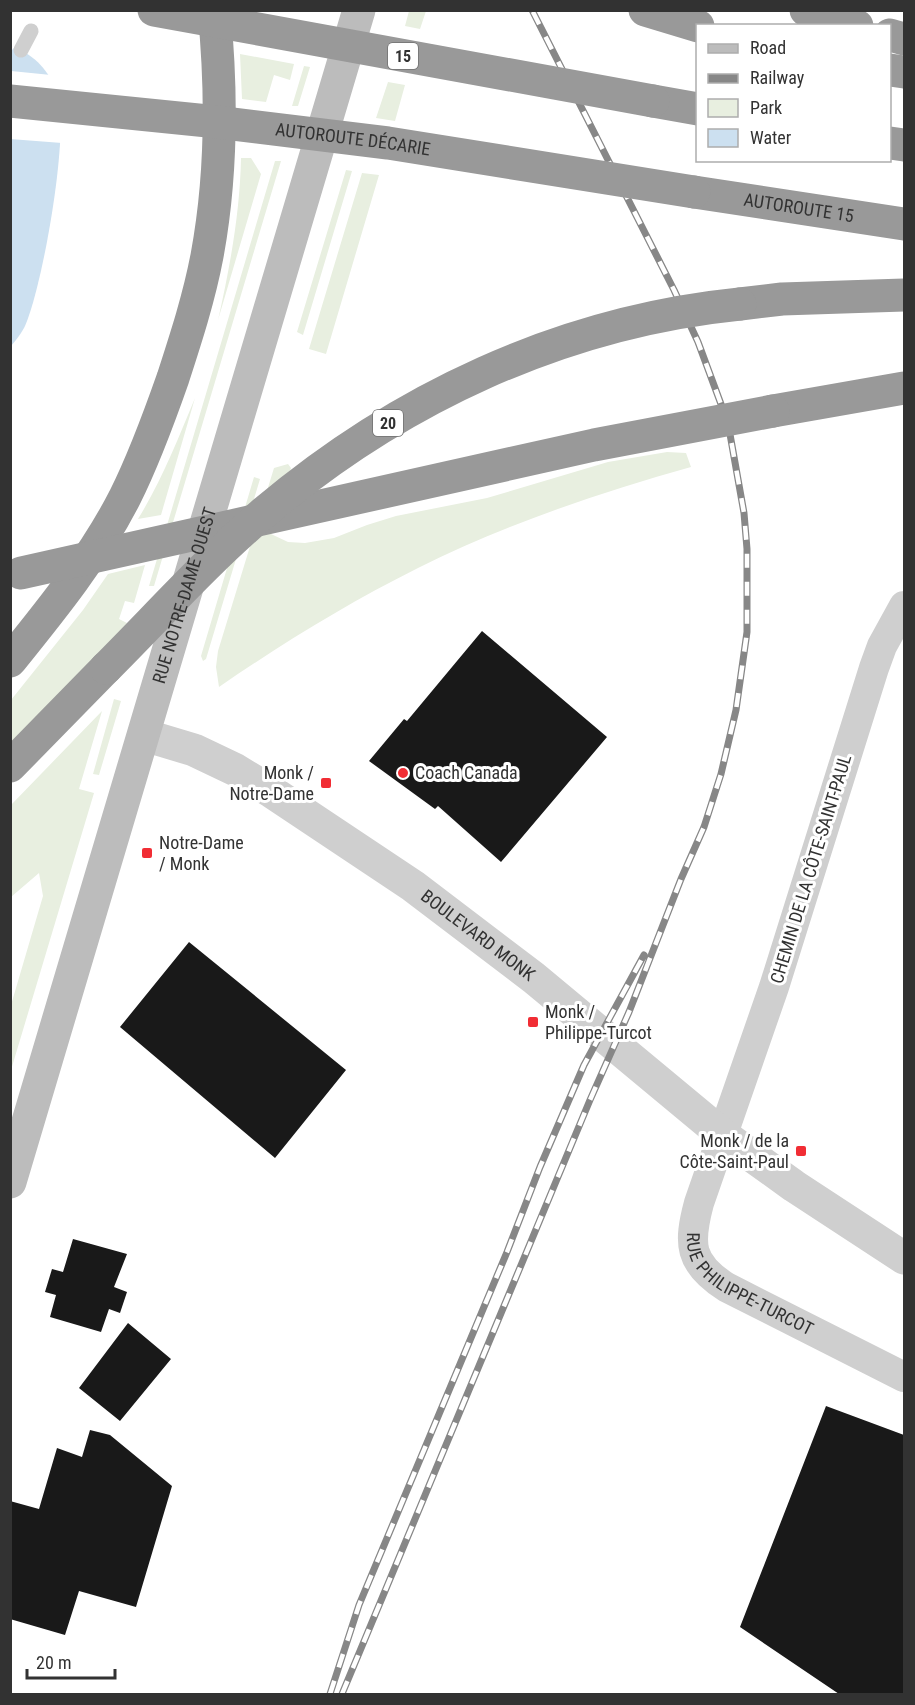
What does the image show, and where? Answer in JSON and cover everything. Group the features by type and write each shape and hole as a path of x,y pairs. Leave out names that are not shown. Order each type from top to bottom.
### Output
{"highway":[{"name":"15","path":"153,10 696,109"},
{"path":"10,661 70,584 125,497 163,406 180,358 200,286 214,206 219,110 219,63 214,10"},
{"path":"806,10 850,24"},
{"path":"653,13 696,25"},
{"name":"AUTOROUTE DÉCARIE","path":"10,101 198,119 376,142 694,192"},
{"name":"AUTOROUTE 15","path":"694,192 904,224"},
{"name":"20","path":"10,766 261,515 333,459 405,412 458,384 507,361 558,342 657,316 782,299 904,295"},
{"path":"16,574 549,454 904,388"}],"main road":[{"name":"RUE NOTRE-DAME OUEST","path":"10,1182 359,10"}],"street":[{"name":"CHEMIN DE LA CÔTE-SAINT-PAUL","path":"723,1135 774,987 874,668 882,646 904,606"},
{"name":"BOULEVARD MONK","path":"144,735 194,750 236,770 413,886 534,978 723,1135 794,1186 904,1258"},
{"name":"RUE PHILIPPE-TURCOT","path":"723,1135 694,1224 692,1239 694,1253 700,1266 711,1278 726,1287 904,1377"}],"lane":[{"path":"21,50 31,30"}],"green space":[{"path":"409,11 426,11 420,29 405,26"},
{"path":"240,54 294,64 290,80 274,75 266,102 242,99"},
{"path":"304,66 310,67 298,106 292,106"},
{"path":"388,82 405,85 395,121 376,118"},
{"path":"241,158 251,158 261,174 218,320 234,239"},
{"path":"275,161 281,161 154,586 149,586"},
{"path":"346,170 352,171 303,335 297,332"},
{"path":"362,173 379,175 326,354 309,349"},
{"path":"195,398 161,515 138,519 162,474"},
{"path":"667,452 686,453 691,467 552,511 451,552 341,609 219,687 216,667 218,651 274,468 288,464 291,468 271,534 288,542 305,543 334,538 396,516 487,498 608,462"},
{"path":"254,477 260,479 206,659 203,661 201,656"},
{"path":"145,565 134,603 125,601 119,619 129,624 11,745 11,700 83,610 108,574"},
{"path":"114,699 121,701 99,775 93,774"},
{"path":"102,711 79,789 94,793 11,1070 11,1005 43,896 39,873 11,897 11,805"}],"water":[{"path":"15,47 40,65 57,92 60,139 52,210 39,281 24,328 11,346 10,52"}],"pier":[{"path":"11,71 51,75 61,94 64,124 62,143 10,139"}],"building":[{"path":"482,631 607,737 501,862 438,806 435,809 369,761 404,719 407,721"},
{"path":"189,942 346,1070 275,1158 120,1027"},
{"path":"73,1239 127,1254 114,1287 127,1292 120,1313 109,1309 101,1332 50,1317 56,1295 45,1292 52,1269 63,1272"},
{"path":"128,1323 171,1359 120,1421 79,1388"},
{"path":"826,1406 904,1435 904,1694 839,1694 740,1627"},
{"path":"90,1430 110,1435 172,1486 136,1607 79,1591 65,1635 10,1619 10,1501 39,1509 57,1448 82,1457"}],"railway":[{"path":"342,1694 590,1100 629,1012 704,827 721,774 736,710 747,632 747,549 744,513 728,423 698,342 674,290 532,10"},
{"path":"330,1694 359,1605 507,1252 540,1167 584,1065 644,955"}],"place":[{"name":"Coach Canada","path":"403,773"},
{"name":"Monk / Notre-Dame","path":"326,783"},
{"name":"Notre-Dame / Monk","path":"147,853"},
{"name":"Monk / Philippe-Turcot","path":"533,1022"},
{"name":"Monk / de la Côte-Saint-Paul","path":"801,1151"}]}
